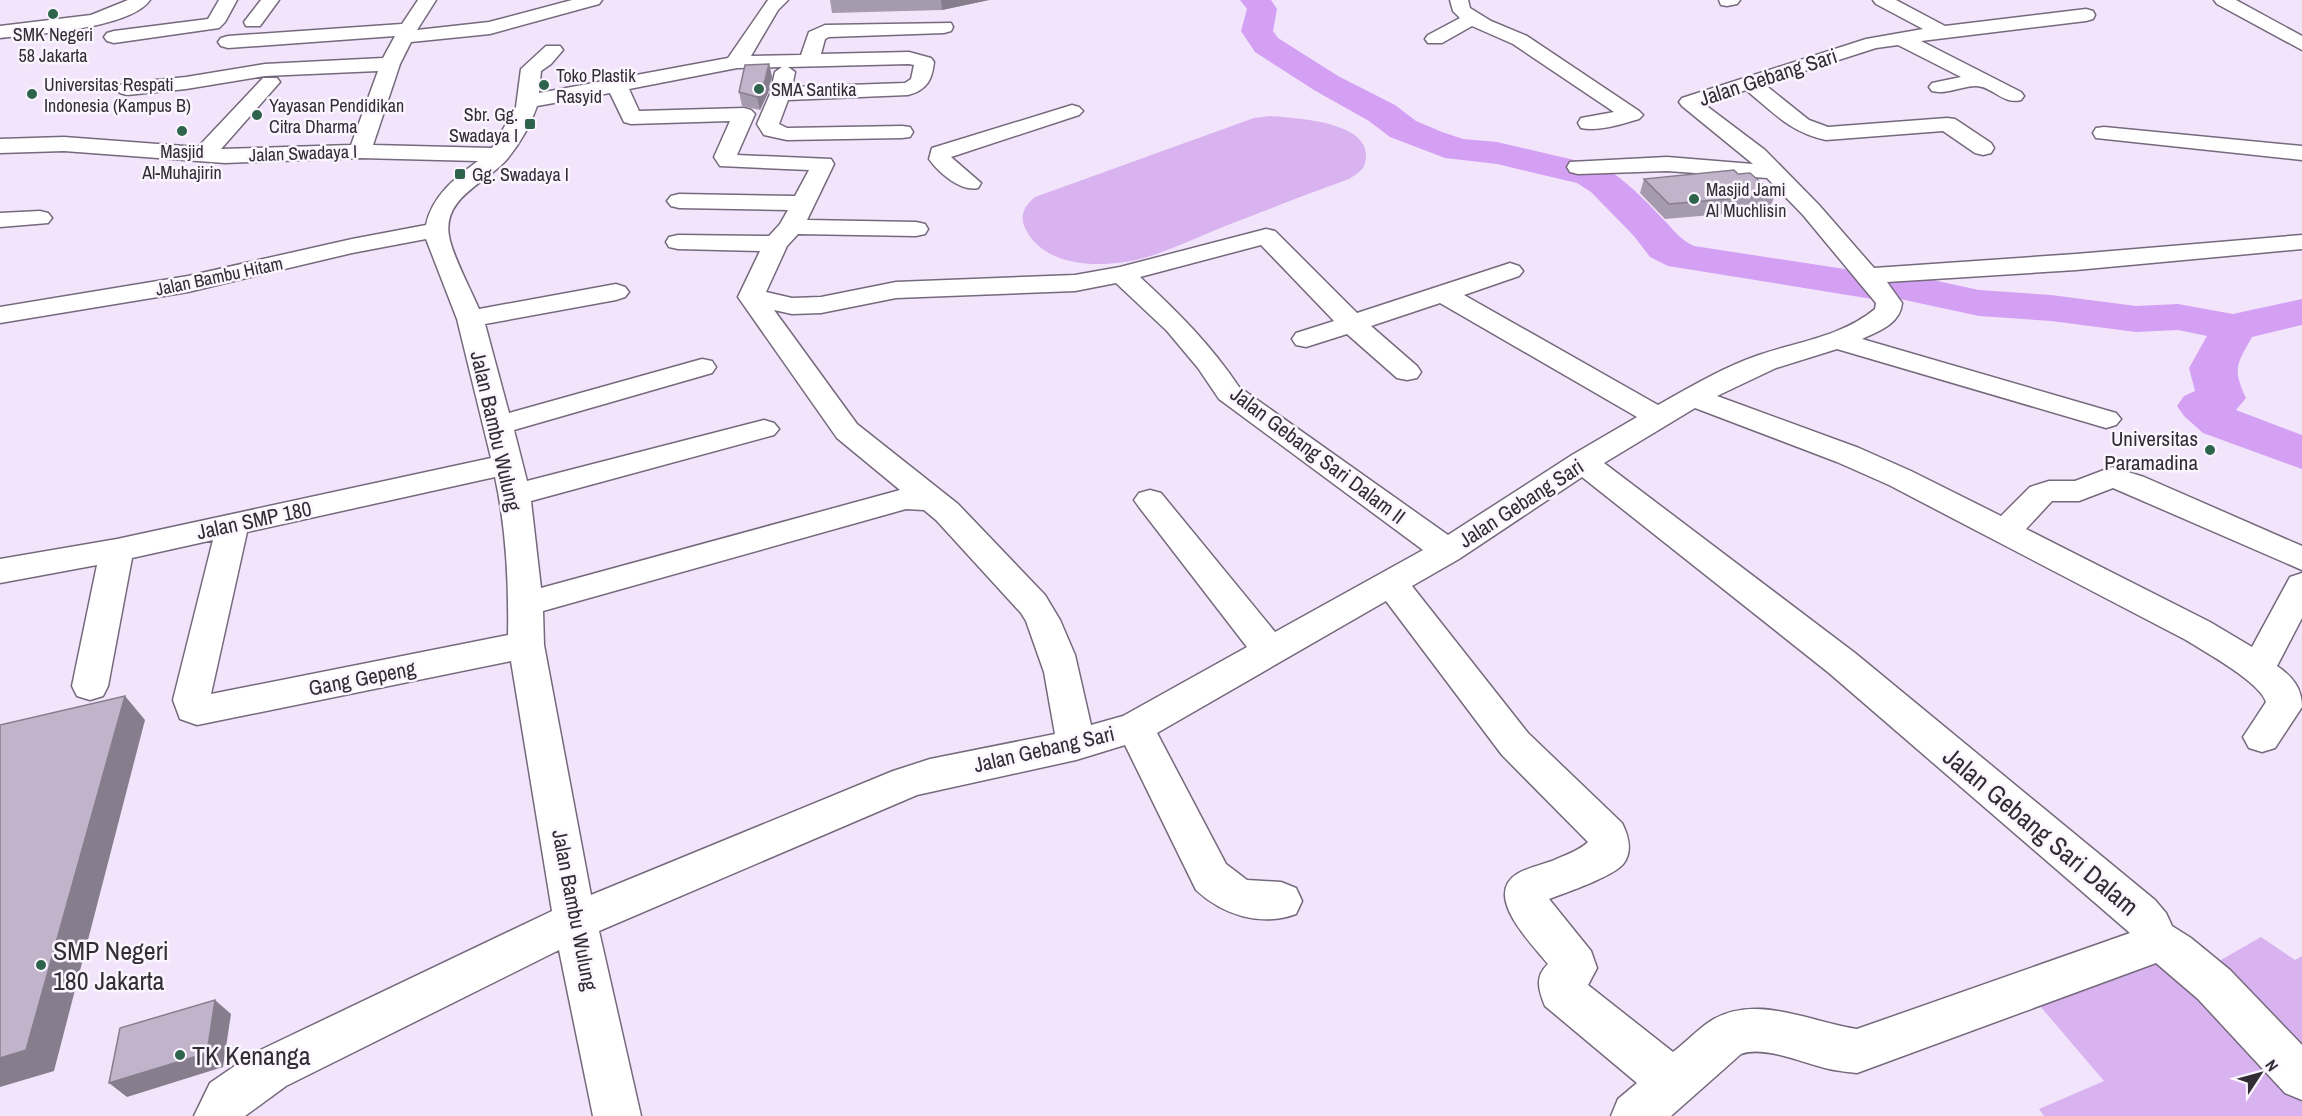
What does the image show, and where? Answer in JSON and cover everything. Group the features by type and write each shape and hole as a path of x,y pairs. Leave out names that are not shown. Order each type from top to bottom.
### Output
{"street":[{"path":"0,32 59,25 117,14 141,0"},
{"path":"109,57 116,31 207,26 216,22 228,0"},
{"path":"253,22 270,0"},
{"path":"360,151 390,63 427,0"},
{"path":"228,42 490,28 593,0"},
{"path":"735,62 771,7 779,0"},
{"path":"1459,0 1462,11 1542,53 1632,115 1589,123"},
{"path":"1882,0 1942,32 1990,46"},
{"path":"2223,0 2300,41"},
{"name":"Jalan Gebang Sari","path":"218,1116 226,1100 269,1070 575,921 907,782 1076,745 1135,727 1164,713 1447,551 1583,462 1693,397 1766,362 1837,340 1876,322 1888,312 1889,303 1811,210 1737,138 1678,98 1749,82 1873,43 1942,32 2086,15"},
{"path":"1435,39 1464,22 1476,19"},
{"path":"902,132 778,133 768,124 780,94 798,61 816,36 825,31 944,27"},
{"path":"1900,38 2014,97 1985,103"},
{"path":"436,230 447,203 468,179 499,155 528,101 531,69 553,50"},
{"path":"234,75 246,54"},
{"path":"528,101 719,67 735,62 921,59 924,62 922,82 908,89 780,94"},
{"path":"127,88 186,83 264,70 390,63"},
{"path":"114,108 141,66"},
{"path":"1939,87 1980,79"},
{"path":"203,155 270,82"},
{"path":"1749,82 1801,126 1826,134 1947,124 1983,148"},
{"path":"617,85 631,118 744,114 725,159 735,162 823,164 751,297"},
{"path":"970,183 940,159 940,153 1072,111"},
{"path":"2104,133 2302,153"},
{"name":"Jalan Swadaya I","path":"0,146 64,144 203,155 360,151 499,155"},
{"path":"1578,167 1666,164 1772,172"},
{"path":"680,201 790,225"},
{"path":"0,220 40,218"},
{"path":"678,242 790,225 916,228"},
{"name":"Jalan Bambu Hitam","path":"0,315 188,284 352,246 436,230"},
{"name":"Jalan Bambu Wulung","path":"436,230 470,319 511,480 526,604 526,645 575,921 617,1116"},
{"path":"751,297 792,306 821,305 896,290 1075,283 1122,274 1266,236 1352,324 1407,372"},
{"path":"1868,276 2283,246 2302,242"},
{"path":"1306,339 1510,271"},
{"name":"Jalan Gebang Sari Dalam II","path":"1122,274 1176,325 1209,363 1229,393 1240,403 1447,551"},
{"path":"470,319 616,292"},
{"path":"1443,294 1658,417"},
{"path":"751,297 847,431 933,500 1017,585 1045,621 1061,663 1076,745"},
{"path":"1837,340 2106,419"},
{"path":"498,425 702,368"},
{"path":"1693,397 1848,455 1900,478 2198,631 2279,686 2285,704 2262,737"},
{"name":"Jalan SMP 180","path":"0,571 117,550 233,524 511,480 764,429"},
{"name":"Jalan Gebang Sari Dalam","path":"1583,462 1851,670 2140,913 2151,927 2154,938 2146,947 1857,1051 1830,1047 1774,1032 1746,1030 1726,1037 1672,1081 1635,1116"},
{"path":"2004,532 2041,494 2049,491 2079,491 2112,477 2133,484 2302,559"},
{"path":"526,604 906,499 933,500"},
{"path":"1150,500 1270,651"},
{"name":"Gang Gepeng","path":"233,524 191,700 191,706 197,711 526,645"},
{"path":"90,686 117,550"},
{"path":"1391,583 1515,744 1608,835 1608,852 1580,868 1532,886 1525,894 1526,903 1575,965 1560,982 1561,991 1672,1081"},
{"path":"2258,670 2302,585"},
{"path":"1135,727 1211,878 1227,893 1243,899 1281,901"},
{"path":"2154,938 2180,953 2224,993 2302,1077"}],"shaded area":[{"path":"1270,116 1311,120 1342,128 1363,144 1366,155 1364,167 1349,179 1166,250 1129,261 1095,264 1061,259 1034,242 1023,224 1024,211 1035,197 1254,118"},
{"path":"2261,937 2295,960 2302,956 2302,1116 2044,1116 2039,1109 2104,1081 2034,999 2164,950 2205,969"}],"building":[{"path":"769,64 757,97 739,92 745,65"},
{"path":"1734,170 1738,174 1750,173 1775,195 1669,204 1644,179"},
{"name":"SMP Negeri 180 Jakarta","path":"125,696 26,1050 0,1058 0,725"},
{"path":"215,1000 207,1053 109,1083 120,1028"}],"waterway":[{"path":"1255,0 1262,9 1257,31 1266,45 1326,83 1382,113 1403,129 1458,150 1497,153 1590,175 1605,184 1648,227 1665,248 1683,257 1872,286"},
{"path":"1882,286 1900,286 1979,303 2051,308 2136,319 2178,317 2234,328"},
{"path":"2234,328 2302,312"},
{"path":"2234,328 2214,361 2213,376 2222,398 2201,406 2220,422 2302,453"}],"place":[{"name":"SMK Negeri 58 Jakarta","path":"53,14"},
{"name":"Toko Plastik Rasyid","path":"544,85"},
{"name":"SMA Santika","path":"759,89"},
{"name":"Universitas Respati Indonesia (Kampus B)","path":"32,94"},
{"name":"Yayasan Pendidikan Citra Dharma","path":"257,115"},
{"name":"Sbr. Gg. Swadaya I","path":"530,124"},
{"name":"Masjid Al-Muhajirin","path":"182,131"},
{"name":"Gg. Swadaya I","path":"460,174"},
{"name":"Masjid Jami Al Muchlisin","path":"1694,199"},
{"name":"Universitas Paramadina","path":"2210,450"},
{"name":"SMP Negeri 180 Jakarta","path":"41,965"},
{"name":"TK Kenanga","path":"180,1055"}]}
